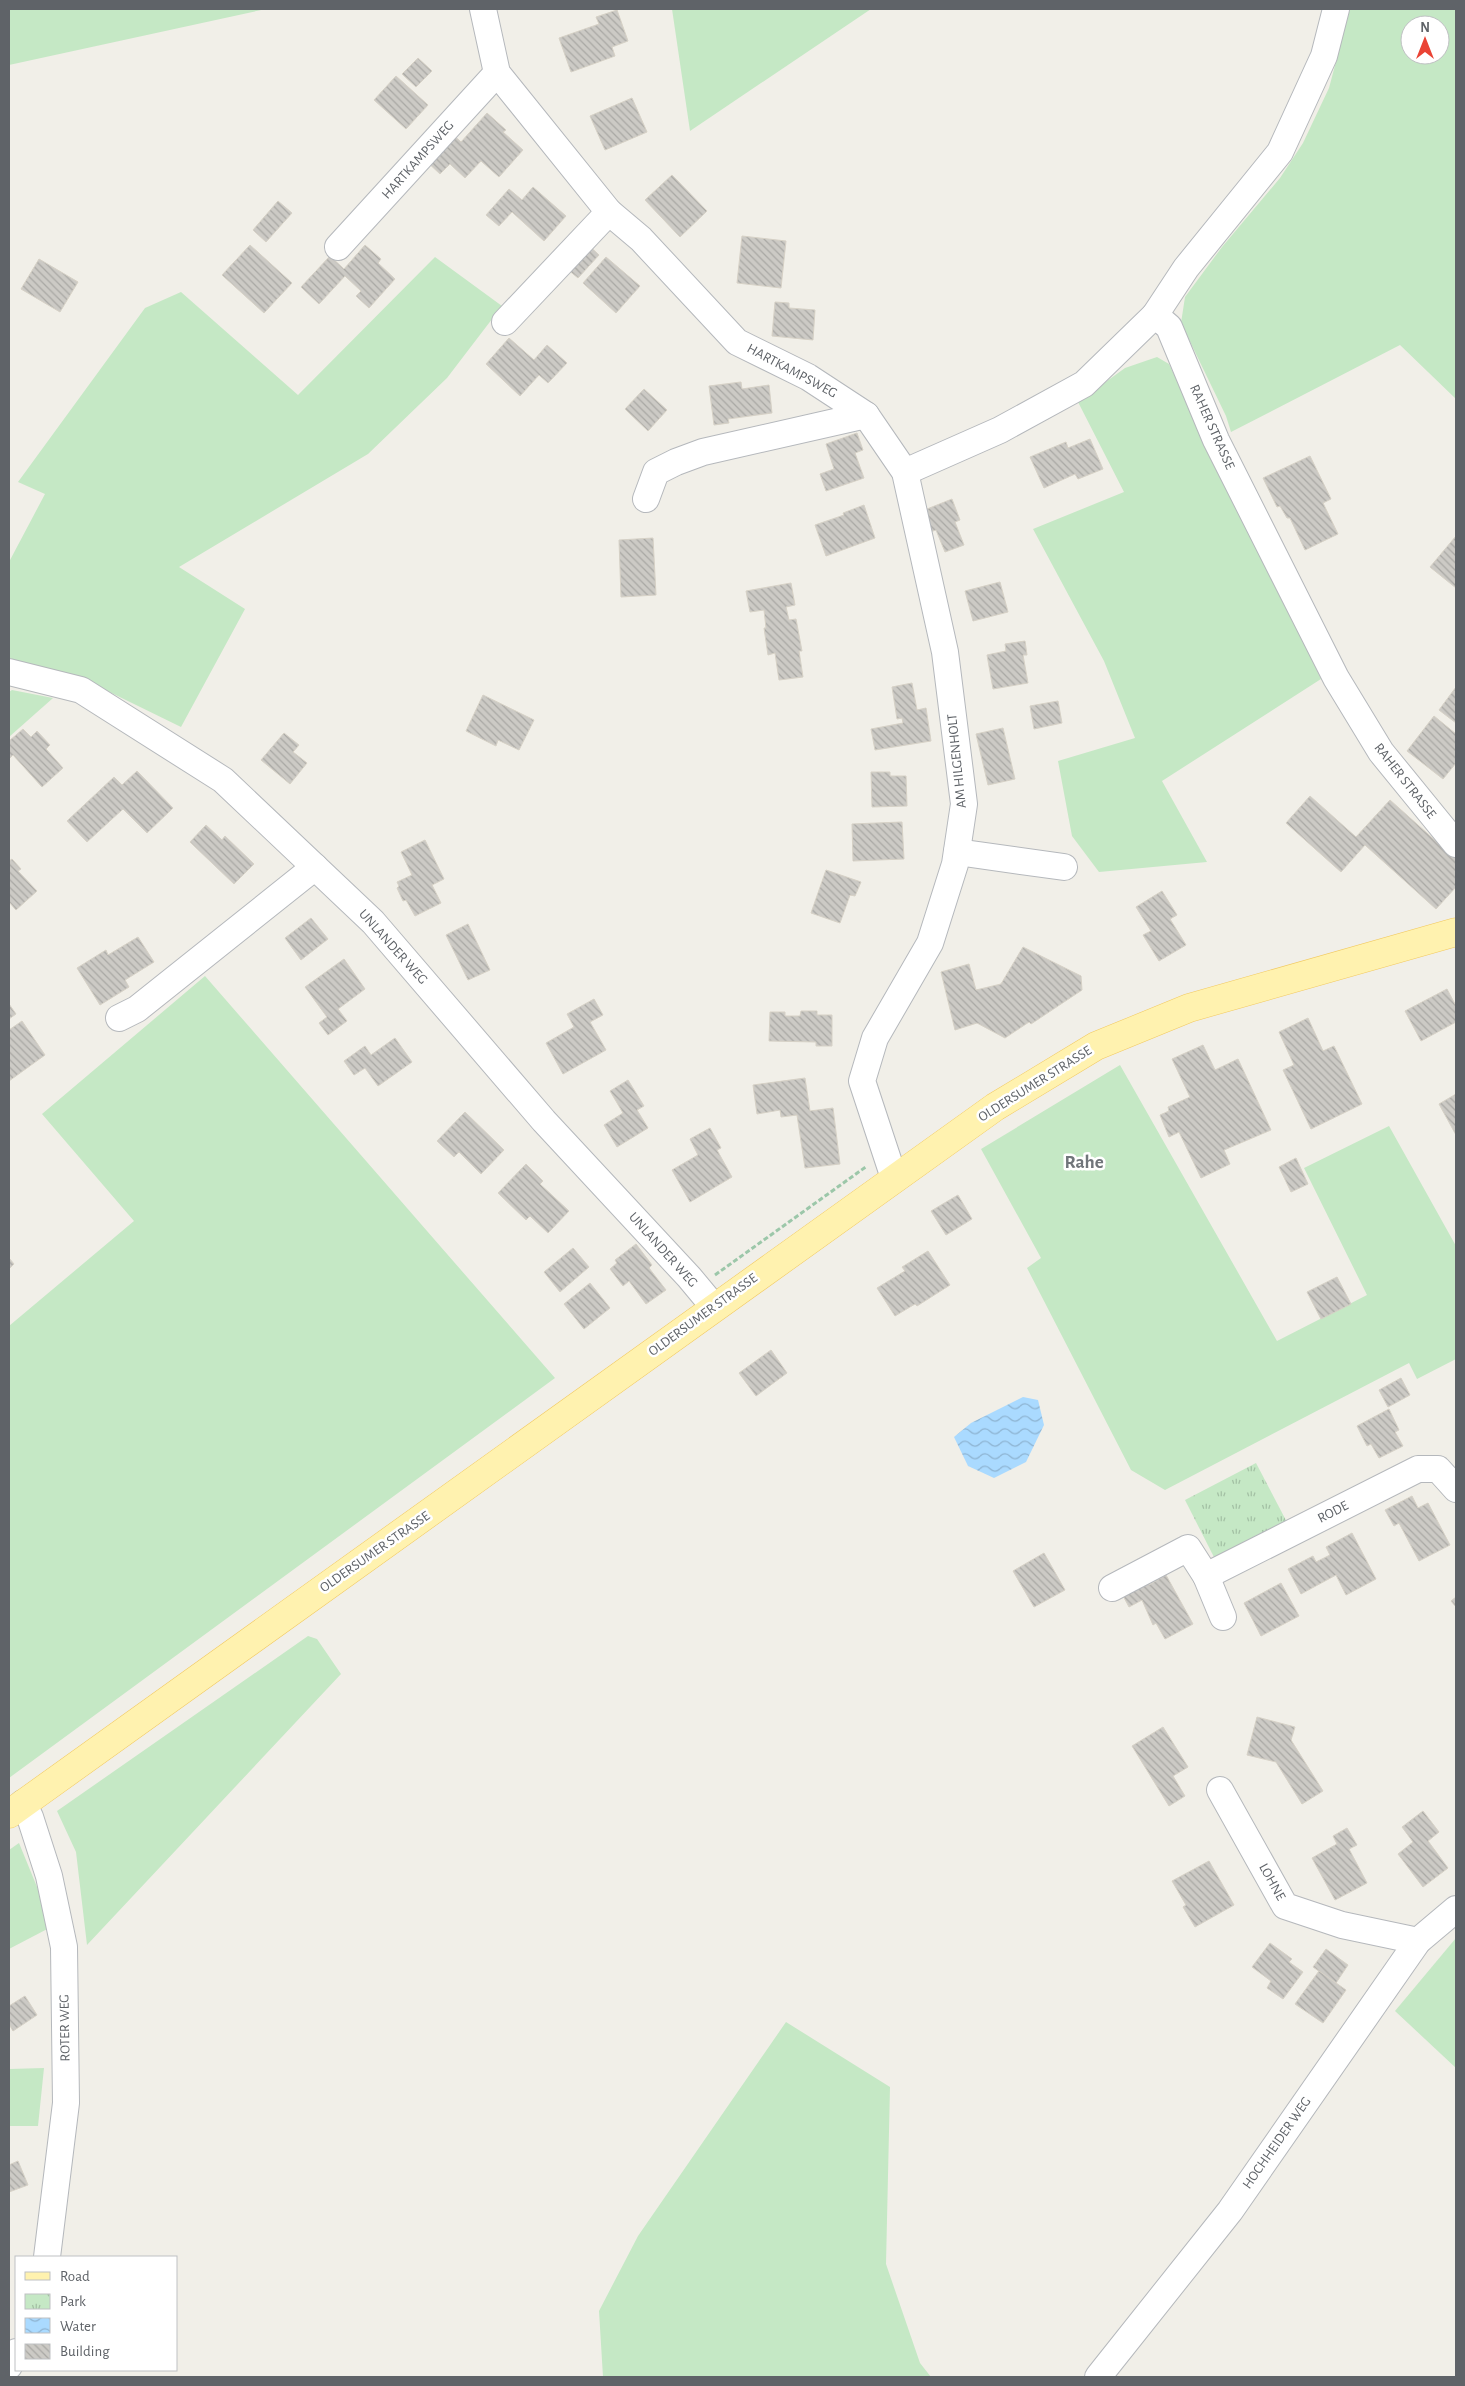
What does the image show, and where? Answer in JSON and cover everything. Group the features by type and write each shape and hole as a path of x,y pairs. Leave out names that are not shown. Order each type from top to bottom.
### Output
{"main road":[{"name":"OLDERSUMER STRASSE","path":"16,1808 494,1468 706,1298 894,1178 995,1107 1096,1046 1188,1008 1454,938"}],"street":[{"name":"HARTKAMPSWEG","path":"483,9 497,73 609,212 640,239 737,342 808,377 866,416 905,472"},
{"path":"905,472 1000,430 1084,384 1156,315 1186,268 1280,152 1324,56 1336,9"},
{"name":"HARTKAMPSWEG","path":"338,247 497,73"},
{"path":"505,322 609,212"},
{"name":"RAHER STRASSE","path":"1156,315 1169,327 1216,440 1336,678 1381,752 1456,844"},
{"path":"646,499 656,472 676,462 703,452 866,416"},
{"name":"AM HILGENHOLT","path":"894,1178 862,1081 875,1038 930,943 957,852 964,804 945,652 905,472"},
{"name":"UNLANDER WEG","path":"9,672 81,690 223,780 373,922 544,1121 706,1298"},
{"path":"957,852 1064,867"},
{"path":"120,1018 138,1009 315,867"},
{"name":"RODE","path":"1206,1576 1418,1469 1438,1469 1456,1489"},
{"path":"1112,1588 1188,1548 1206,1576 1224,1617"},
{"name":"LOHNE","path":"1220,1790 1285,1906 1342,1925 1418,1941"},
{"name":"ROTER WEG","path":"16,1808 30,1817 48,1876 64,1947 66,2103 46,2256"},
{"name":"HOCHHEIDER WEG","path":"1098,2377 1230,2212 1418,1941 1456,1909"},
{"path":"9,2366 15,2354"}],"path":[{"path":"706,1298 885,1153"}],"green space":[{"path":"9,9 266,9 9,65"},
{"path":"672,9 871,9 690,131"},
{"path":"1350,9 1456,9 1456,399 1400,345 1231,432 1226,416 1181,323 1185,297 1222,247 1280,178 1303,143 1329,88"},
{"path":"435,257 502,306 447,378 368,454 179,567 245,609 181,727 87,681 9,658 9,562 45,494 18,482 145,308 181,292 298,395"},
{"path":"1157,357 1169,364 1321,679 1162,781 1207,862 1099,872 1072,836 1058,761 1135,738 1104,661 1033,529 1124,492 1078,402 1125,368"},
{"path":"12,690 53,698 9,737 9,692"},
{"path":"205,976 555,1378 9,1778 9,1326 134,1221 42,1114"},
{"path":"1120,1065 1277,1341 1367,1295 1304,1168 1389,1126 1456,1246 1456,1359 1417,1379 1409,1363 1165,1490 1131,1470 1027,1268 1041,1258 981,1149"},
{"path":"1256,1463 1290,1528 1218,1565 1185,1500"},
{"path":"308,1636 317,1639 341,1674 87,1945 76,1852 57,1811"},
{"path":"19,1843 53,1926 9,1949 9,1850"},
{"path":"1456,1938 1456,2068 1395,2011"},
{"path":"786,2022 890,2087 886,2264 920,2363 931,2377 603,2377 599,2311 638,2236"},
{"path":"44,2068 38,2126 9,2126 9,2069"}],"water":[{"path":"1023,1397 1038,1400 1044,1425 1026,1462 994,1478 968,1466 954,1437 971,1423"}],"building":[{"path":"617,10 628,41 612,47 615,56 571,72 559,38 599,24 596,17"},
{"path":"418,58 432,71 416,87 402,74"},
{"path":"396,76 428,105 406,129 374,100"},
{"path":"632,98 647,132 605,150 590,116"},
{"path":"487,113 506,130 503,132 523,150 499,177 481,161 465,178 450,164 440,174 424,159 449,131 461,142"},
{"path":"672,175 707,211 680,237 645,200"},
{"path":"533,187 566,216 544,241 512,212 499,226 486,215 509,189 522,200"},
{"path":"278,201 292,213 266,242 253,230"},
{"path":"742,236 786,241 781,288 737,283"},
{"path":"582,239 599,255 578,278 567,269"},
{"path":"250,245 292,283 264,313 222,275"},
{"path":"365,245 381,259 378,263 395,279 369,308 356,296 361,291 345,276 319,304 301,287 330,256 344,269"},
{"path":"606,257 640,286 616,313 583,283"},
{"path":"39,259 78,282 60,312 21,289"},
{"path":"775,302 789,303 789,308 815,310 813,340 772,336"},
{"path":"509,338 534,360 547,345 567,363 548,383 539,375 520,396 486,364"},
{"path":"741,382 742,389 769,385 772,413 728,419 729,423 714,425 709,386"},
{"path":"644,389 667,410 648,431 625,409"},
{"path":"857,433 863,450 855,453 864,478 826,491 820,474 834,469 826,444"},
{"path":"1090,439 1103,469 1078,479 1075,474 1044,488 1030,457 1066,442 1068,448"},
{"path":"1310,456 1331,499 1323,503 1338,534 1305,550 1290,518 1287,518 1280,506 1277,507 1263,478"},
{"path":"952,499 960,520 955,522 964,545 945,552 936,530 930,532 922,511"},
{"path":"864,505 875,538 826,556 815,525 844,515 843,513"},
{"path":"1456,536 1456,588 1430,567"},
{"path":"653,538 656,595 621,597 619,540"},
{"path":"1000,582 1008,612 973,621 965,591"},
{"path":"791,583 795,605 786,607 789,620 796,619 802,651 799,651 803,677 779,680 775,653 768,655 764,628 766,628 764,610 750,612 746,591"},
{"path":"1025,641 1027,655 1023,655 1028,683 993,689 987,655 1006,651 1005,644"},
{"path":"912,683 917,710 926,708 931,741 875,750 871,729 903,723 902,718 897,719 892,687"},
{"path":"1456,687 1456,723 1439,710"},
{"path":"483,695 534,720 519,750 498,740 496,746 466,731"},
{"path":"1058,701 1062,723 1034,729 1030,706"},
{"path":"1434,716 1456,734 1456,763 1443,779 1407,751"},
{"path":"1003,728 1015,779 988,785 976,734"},
{"path":"23,729 31,737 37,731 50,745 46,749 63,768 42,787 13,755 9,759 9,741"},
{"path":"284,733 299,745 293,752 307,763 290,784 261,760"},
{"path":"137,771 173,808 147,833 123,809 87,842 67,821 114,777 122,785"},
{"path":"871,772 890,772 890,776 906,776 907,806 872,807"},
{"path":"1310,796 1356,837 1390,800 1456,859 1456,887 1436,909 1365,845 1341,872 1286,823"},
{"path":"902,822 904,859 853,861 852,824"},
{"path":"206,825 222,840 225,836 254,864 234,884 190,842"},
{"path":"425,840 444,879 432,885 441,903 415,916 406,900 403,901 397,888 399,886 397,882 412,875 401,852"},
{"path":"12,859 21,869 18,871 37,891 16,910 9,902 9,861"},
{"path":"826,870 861,882 855,896 850,895 840,923 811,913"},
{"path":"1162,891 1177,915 1170,919 1186,945 1159,961 1143,935 1151,931 1136,907"},
{"path":"311,918 328,939 301,960 285,938"},
{"path":"468,924 490,970 468,980 446,935"},
{"path":"138,937 154,962 125,980 129,987 100,1005 77,968 106,950 108,955"},
{"path":"1023,947 1081,976 1082,990 1031,1024 1029,1022 1005,1038 977,1023 955,1030 941,972 969,964 976,990 1001,984"},
{"path":"344,959 365,989 338,1009 347,1021 328,1035 319,1023 327,1017 305,987"},
{"path":"1447,989 1456,1006 1456,1022 1421,1041 1405,1011"},
{"path":"594,999 603,1015 590,1022 606,1050 563,1074 546,1043 574,1027 567,1014"},
{"path":"9,1004 16,1014 9,1019"},
{"path":"801,1011 817,1011 817,1015 832,1015 832,1046 816,1046 816,1042 769,1041 770,1012 785,1012 785,1016 800,1016"},
{"path":"1308,1018 1323,1051 1334,1046 1362,1104 1311,1129 1283,1070 1294,1065 1279,1032"},
{"path":"22,1021 45,1055 9,1081 9,1030"},
{"path":"395,1038 412,1062 378,1086 365,1068 354,1075 344,1061 365,1046 371,1055"},
{"path":"1203,1045 1215,1070 1238,1059 1271,1130 1224,1150 1230,1164 1201,1178 1179,1132 1169,1137 1160,1115 1169,1111 1168,1107 1190,1097 1172,1059"},
{"path":"805,1078 810,1111 833,1108 840,1164 805,1168 797,1115 781,1117 780,1110 757,1114 753,1085"},
{"path":"628,1080 644,1106 637,1110 648,1128 617,1147 604,1125 623,1113 610,1091"},
{"path":"1456,1094 1456,1135 1439,1104"},
{"path":"465,1112 504,1150 481,1174 459,1152 454,1157 437,1141"},
{"path":"710,1128 721,1148 717,1150 732,1177 690,1202 672,1170 698,1155 690,1139"},
{"path":"1296,1158 1308,1184 1291,1192 1279,1167"},
{"path":"526,1164 543,1181 540,1184 569,1211 548,1233 530,1216 526,1220 498,1193"},
{"path":"958,1195 972,1219 946,1235 931,1211"},
{"path":"636,1244 652,1265 649,1268 666,1290 646,1304 629,1281 623,1286 610,1269 617,1263 615,1260"},
{"path":"573,1248 589,1267 560,1292 544,1272"},
{"path":"928,1251 950,1285 917,1306 915,1304 895,1316 877,1288 905,1271 902,1267"},
{"path":"9,1258 14,1264 9,1269"},
{"path":"1337,1277 1351,1304 1321,1319 1307,1292"},
{"path":"590,1283 610,1308 584,1329 564,1304"},
{"path":"771,1350 787,1373 756,1396 739,1373"},
{"path":"1401,1378 1410,1395 1388,1407 1379,1390"},
{"path":"1389,1409 1399,1430 1395,1432 1403,1446 1379,1458 1371,1444 1367,1446 1357,1426"},
{"path":"1412,1496 1418,1508 1428,1503 1450,1545 1419,1561 1399,1523 1394,1526 1385,1510"},
{"path":"1352,1533 1376,1579 1346,1595 1336,1575 1301,1594 1288,1569 1313,1556 1316,1562 1330,1555 1326,1547"},
{"path":"1044,1553 1065,1590 1034,1607 1013,1571"},
{"path":"1166,1575 1193,1624 1165,1639 1156,1623 1153,1625 1142,1600 1129,1607 1121,1592 1146,1578 1149,1585"},
{"path":"1281,1583 1299,1616 1261,1636 1244,1603"},
{"path":"1456,1597 1456,1607 1451,1601"},
{"path":"1257,1717 1295,1727 1291,1740 1323,1791 1302,1804 1276,1762 1247,1755"},
{"path":"1163,1727 1188,1767 1173,1776 1185,1796 1169,1806 1132,1746"},
{"path":"1423,1811 1439,1832 1428,1841 1448,1868 1423,1887 1398,1854 1413,1842 1402,1827"},
{"path":"1347,1828 1357,1845 1349,1849 1367,1883 1335,1900 1312,1858 1337,1844 1333,1836"},
{"path":"1209,1861 1234,1905 1195,1927 1183,1907 1186,1905 1172,1881"},
{"path":"1270,1943 1292,1959 1289,1962 1303,1972 1283,1999 1267,1988 1271,1981 1252,1967"},
{"path":"1326,1949 1348,1965 1336,1983 1313,1967"},
{"path":"1319,1971 1346,1990 1323,2023 1295,2004"},
{"path":"25,1996 37,2015 13,2031 9,2024 9,2006"},
{"path":"18,2161 28,2185 9,2192 9,2165"}],"district":[{"name":"Rahe","path":"1084,1162"}]}
